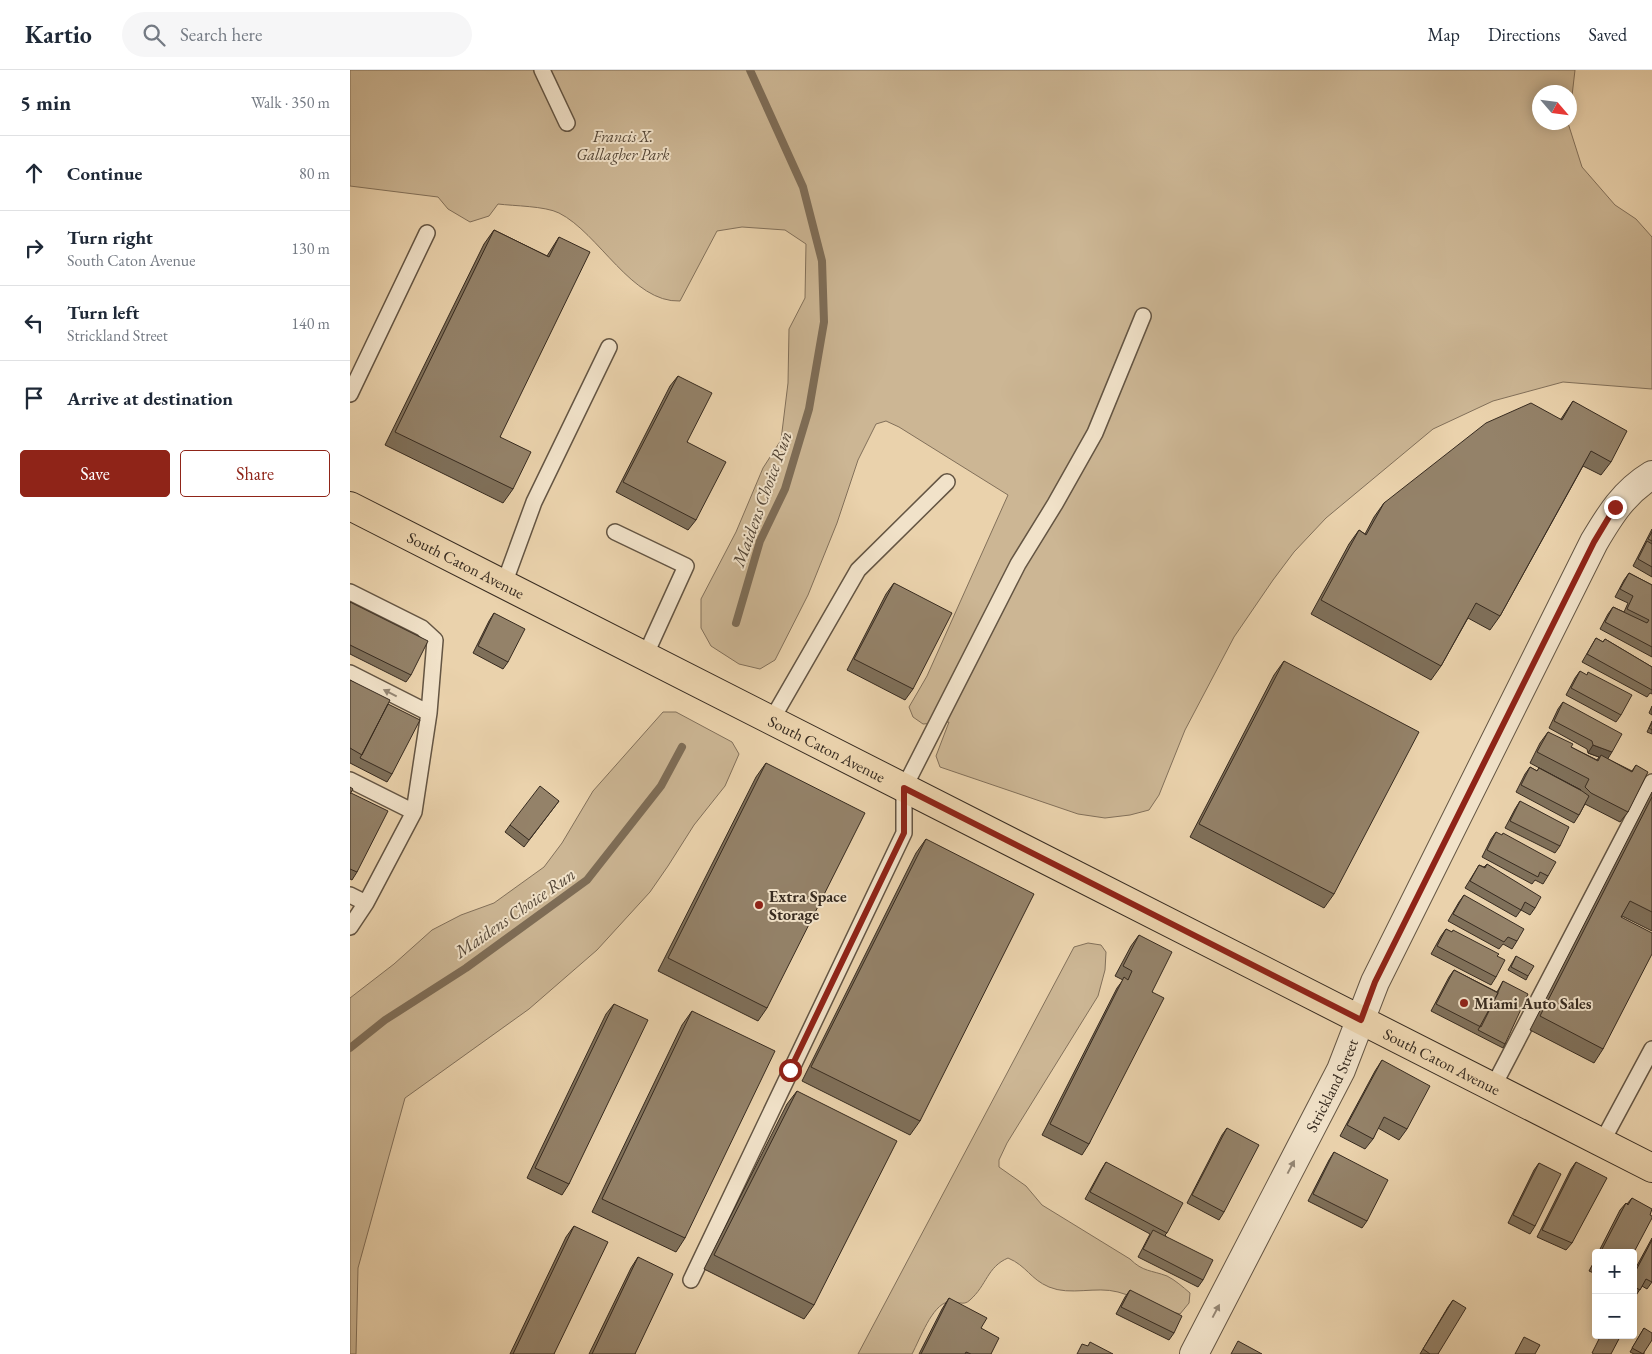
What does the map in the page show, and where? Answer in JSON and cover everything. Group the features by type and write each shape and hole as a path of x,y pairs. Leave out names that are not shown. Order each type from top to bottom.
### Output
{"main road":[{"name":"South Caton Avenue","path":"350,506 1652,1168"}],"street":[{"name":"Strickland Street","path":"1194,1354 1342,1070 1375,982 1594,542 1615,507 1636,484 1652,475"}],"lane":[{"path":"542,70 567,123"},
{"path":"350,394 427,232"},
{"path":"691,1280 904,833 904,788 1018,564 1055,504 1095,432 1144,316"},
{"path":"504,584 534,502 609,347"},
{"path":"771,720 858,570 947,482"},
{"path":"615,532 686,566 645,656"},
{"path":"350,592 422,628 435,640 429,713 414,812 366,903 350,927"},
{"path":"350,673 429,713"},
{"path":"350,780 414,812"},
{"path":"1493,1086 1652,782"},
{"path":"350,895 366,903"},
{"path":"1602,1142 1652,1049"}],"green space":[{"name":"Francis X. Gallagher Park","path":"350,70 1575,70 1573,85 1532,85 1532,130 1570,130 1582,167 1615,205 1636,219 1652,237 1652,389 1563,382 1493,401 1433,429 1326,518 1294,552 1273,580 1234,637 1185,730 1159,795 1149,810 1130,815 1105,818 1078,814 940,767 936,756 949,722 923,724 913,717 909,707 927,676 1008,495 899,427 886,421 876,424 858,460 837,523 808,595 775,660 760,669 739,664 711,646 701,628 701,599 736,532 763,468 781,440 788,383 789,329 805,298 806,244 785,230 742,227 717,231 680,301 663,299 646,291 631,279 588,235 559,213 538,208 498,204 489,216 470,222 448,209 438,197 350,186"},
{"path":"663,712 676,712 732,742 739,754 725,786 694,825 650,892 597,950 529,1009 405,1098 358,1268 356,1354 350,1354 350,998 394,964 432,930 461,915 494,903 544,867 562,843 593,791"},
{"path":"1088,943 1101,945 1106,952 1105,970 1098,996 1007,1143 999,1160 999,1167 1026,1186 1042,1205 1139,1266 1167,1276 1176,1282 1190,1293 1189,1303 1180,1314 1110,1290 1057,1290 1043,1284 1020,1265 1008,1258 991,1271 976,1294 967,1302 948,1302 942,1304 937,1309 912,1354 858,1354 1074,947"}],"building":[{"path":"494,230 549,257 559,237 590,252 500,437 531,452 513,489 395,432"},
{"path":"678,376 712,393 687,442 726,462 696,520 623,482"},
{"path":"1573,401 1627,431 1611,462 1591,451 1500,616 1476,603 1441,666 1321,600 1359,530 1366,535 1384,503 1486,423 1531,403 1562,420"},
{"path":"1652,532 1652,541 1648,539"},
{"path":"1647,541 1652,544 1652,567 1638,559"},
{"path":"1629,573 1652,585 1652,647 1605,622 1613,607 1647,623 1649,620 1627,609 1633,596 1620,589"},
{"path":"894,583 952,613 913,689 854,659"},
{"path":"350,602 428,641 411,675 350,645"},
{"path":"494,613 525,629 508,662 478,646"},
{"path":"1596,638 1603,642 1605,639 1652,667 1652,690 1587,654"},
{"path":"1284,661 1419,732 1334,894 1199,824"},
{"path":"1580,671 1587,675 1588,672 1632,695 1621,715 1571,688"},
{"path":"350,680 390,700 362,755 350,748"},
{"path":"1563,702 1622,734 1612,752 1593,745 1592,741 1554,721"},
{"path":"388,704 420,720 392,774 360,758"},
{"path":"1548,732 1573,744 1571,747 1598,761 1601,755 1632,772 1636,765 1648,772 1628,812 1591,793 1585,787 1589,779 1537,752"},
{"path":"766,763 865,813 767,1008 668,958"},
{"path":"1530,767 1537,771 1539,768 1589,796 1579,815 1521,785"},
{"path":"540,786 559,801 529,840 510,825"},
{"path":"351,793 388,811 357,872 350,869"},
{"path":"1652,797 1652,912 1630,901 1621,917 1652,933 1652,954 1603,1049 1540,1016"},
{"path":"1520,801 1569,827 1560,846 1510,821"},
{"path":"1496,832 1502,835 1503,833 1556,862 1548,876 1540,872 1538,877 1487,850"},
{"path":"926,839 1034,894 920,1121 811,1067"},
{"path":"1487,864 1541,897 1535,908 1525,902 1521,910 1470,881 1479,865 1485,868"},
{"path":"1464,895 1524,929 1517,941 1508,937 1504,942 1453,914"},
{"path":"1446,929 1452,932 1453,930 1499,954 1497,956 1505,960 1496,977 1437,946"},
{"path":"1139,935 1172,952 1152,992 1164,998 1089,1144 1050,1124 1124,977 1128,980 1132,971 1123,966"},
{"path":"1516,956 1534,966 1528,976 1511,967"},
{"path":"1454,970 1498,993 1481,1027 1436,1004"},
{"path":"1503,981 1528,994 1505,1044 1478,1030"},
{"path":"614,1004 648,1020 569,1184 535,1168"},
{"path":"692,1011 775,1051 685,1238 602,1199"},
{"path":"1382,1060 1430,1086 1407,1129 1384,1117 1373,1139 1347,1125"},
{"path":"797,1091 897,1141 814,1305 714,1255"},
{"path":"1227,1128 1259,1145 1224,1212 1192,1195"},
{"path":"1334,1152 1388,1180 1367,1221 1313,1194"},
{"path":"1106,1162 1183,1203 1167,1233 1090,1192"},
{"path":"1576,1162 1607,1178 1572,1243 1542,1230"},
{"path":"1539,1163 1561,1174 1535,1226 1513,1215"},
{"path":"1632,1198 1652,1209 1650,1215 1652,1218 1636,1249 1602,1249 1626,1203 1628,1205"},
{"path":"574,1226 608,1242 554,1354 513,1354"},
{"path":"1153,1230 1213,1260 1203,1280 1143,1249"},
{"path":"1652,1240 1652,1282 1646,1279 1640,1290 1637,1288 1637,1268"},
{"path":"638,1257 673,1274 635,1354 592,1354"},
{"path":"1130,1290 1182,1316 1174,1333 1121,1307"},
{"path":"949,1298 987,1318 981,1328 999,1338 991,1354 971,1354 966,1352 965,1354 921,1354"},
{"path":"1453,1300 1466,1308 1438,1354 1430,1354 1423,1349"},
{"path":"1644,1328 1652,1333 1652,1340 1643,1354 1632,1348"},
{"path":"1524,1337 1540,1345 1535,1354 1515,1354"},
{"path":"1599,1339 1619,1339 1611,1354 1592,1353"},
{"path":"1238,1341 1262,1354 1231,1354"},
{"path":"1090,1342 1113,1354 1077,1354 1082,1344 1088,1346"}],"waterway":[{"name":"Maidens Choice Run","path":"736,623 760,541 785,489 809,409 824,322 822,261 803,187 750,70"},
{"name":"Maidens Choice Run","path":"350,1048 385,1020 466,968 587,880 661,786 682,747"}],"place":[{"name":"Extra Space Storage","path":"759,905"},
{"name":"Miami Auto Sales","path":"1464,1003"}],"route":[{"path":"790,1070 904,833 904,788 1361,1020 1375,982 1594,542 1615,507"}]}
